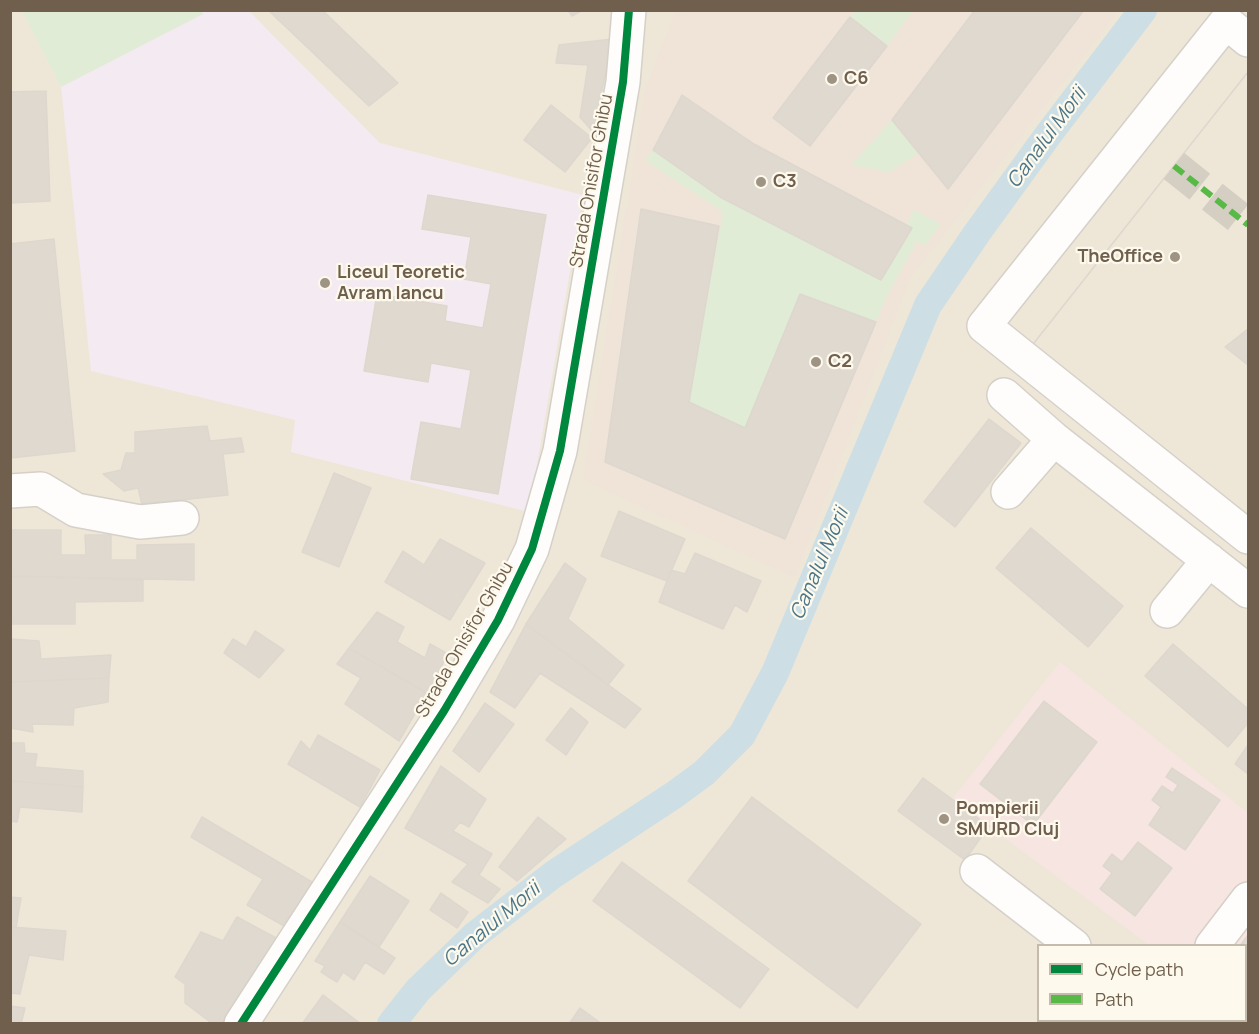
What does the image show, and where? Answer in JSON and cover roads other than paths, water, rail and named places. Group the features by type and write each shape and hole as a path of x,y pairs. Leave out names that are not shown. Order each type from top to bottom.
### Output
{"street":[{"name":"Strada Onisifor Ghibu","path":"241,1023 444,711 498,620 532,549 560,451 624,82 629,10"},
{"path":"1248,40 1226,22 984,326 1248,537"},
{"path":"1004,395 1054,439 1248,591"},
{"path":"1008,492 1054,439"},
{"path":"10,490 42,489 76,510 140,522 182,519"},
{"path":"1167,611 1209,560"},
{"path":"977,871 1073,944"},
{"path":"1213,944 1248,898"}],"waterway":[{"name":"Canalul Morii","path":"391,1024 418,990 475,935 554,874 704,773 742,735 775,673 928,305 1048,135 1143,10"}],"tunnel":[{"path":"1174,166 1248,225"}],"place":[{"name":"C6","path":"832,79"},
{"name":"C3","path":"761,182"},
{"name":"TheOffice","path":"1175,257"},
{"name":"Liceul Teoretic Avram Iancu","path":"325,283"},
{"name":"C2","path":"816,362"},
{"name":"Pompierii SMURD Cluj","path":"944,819"}]}
